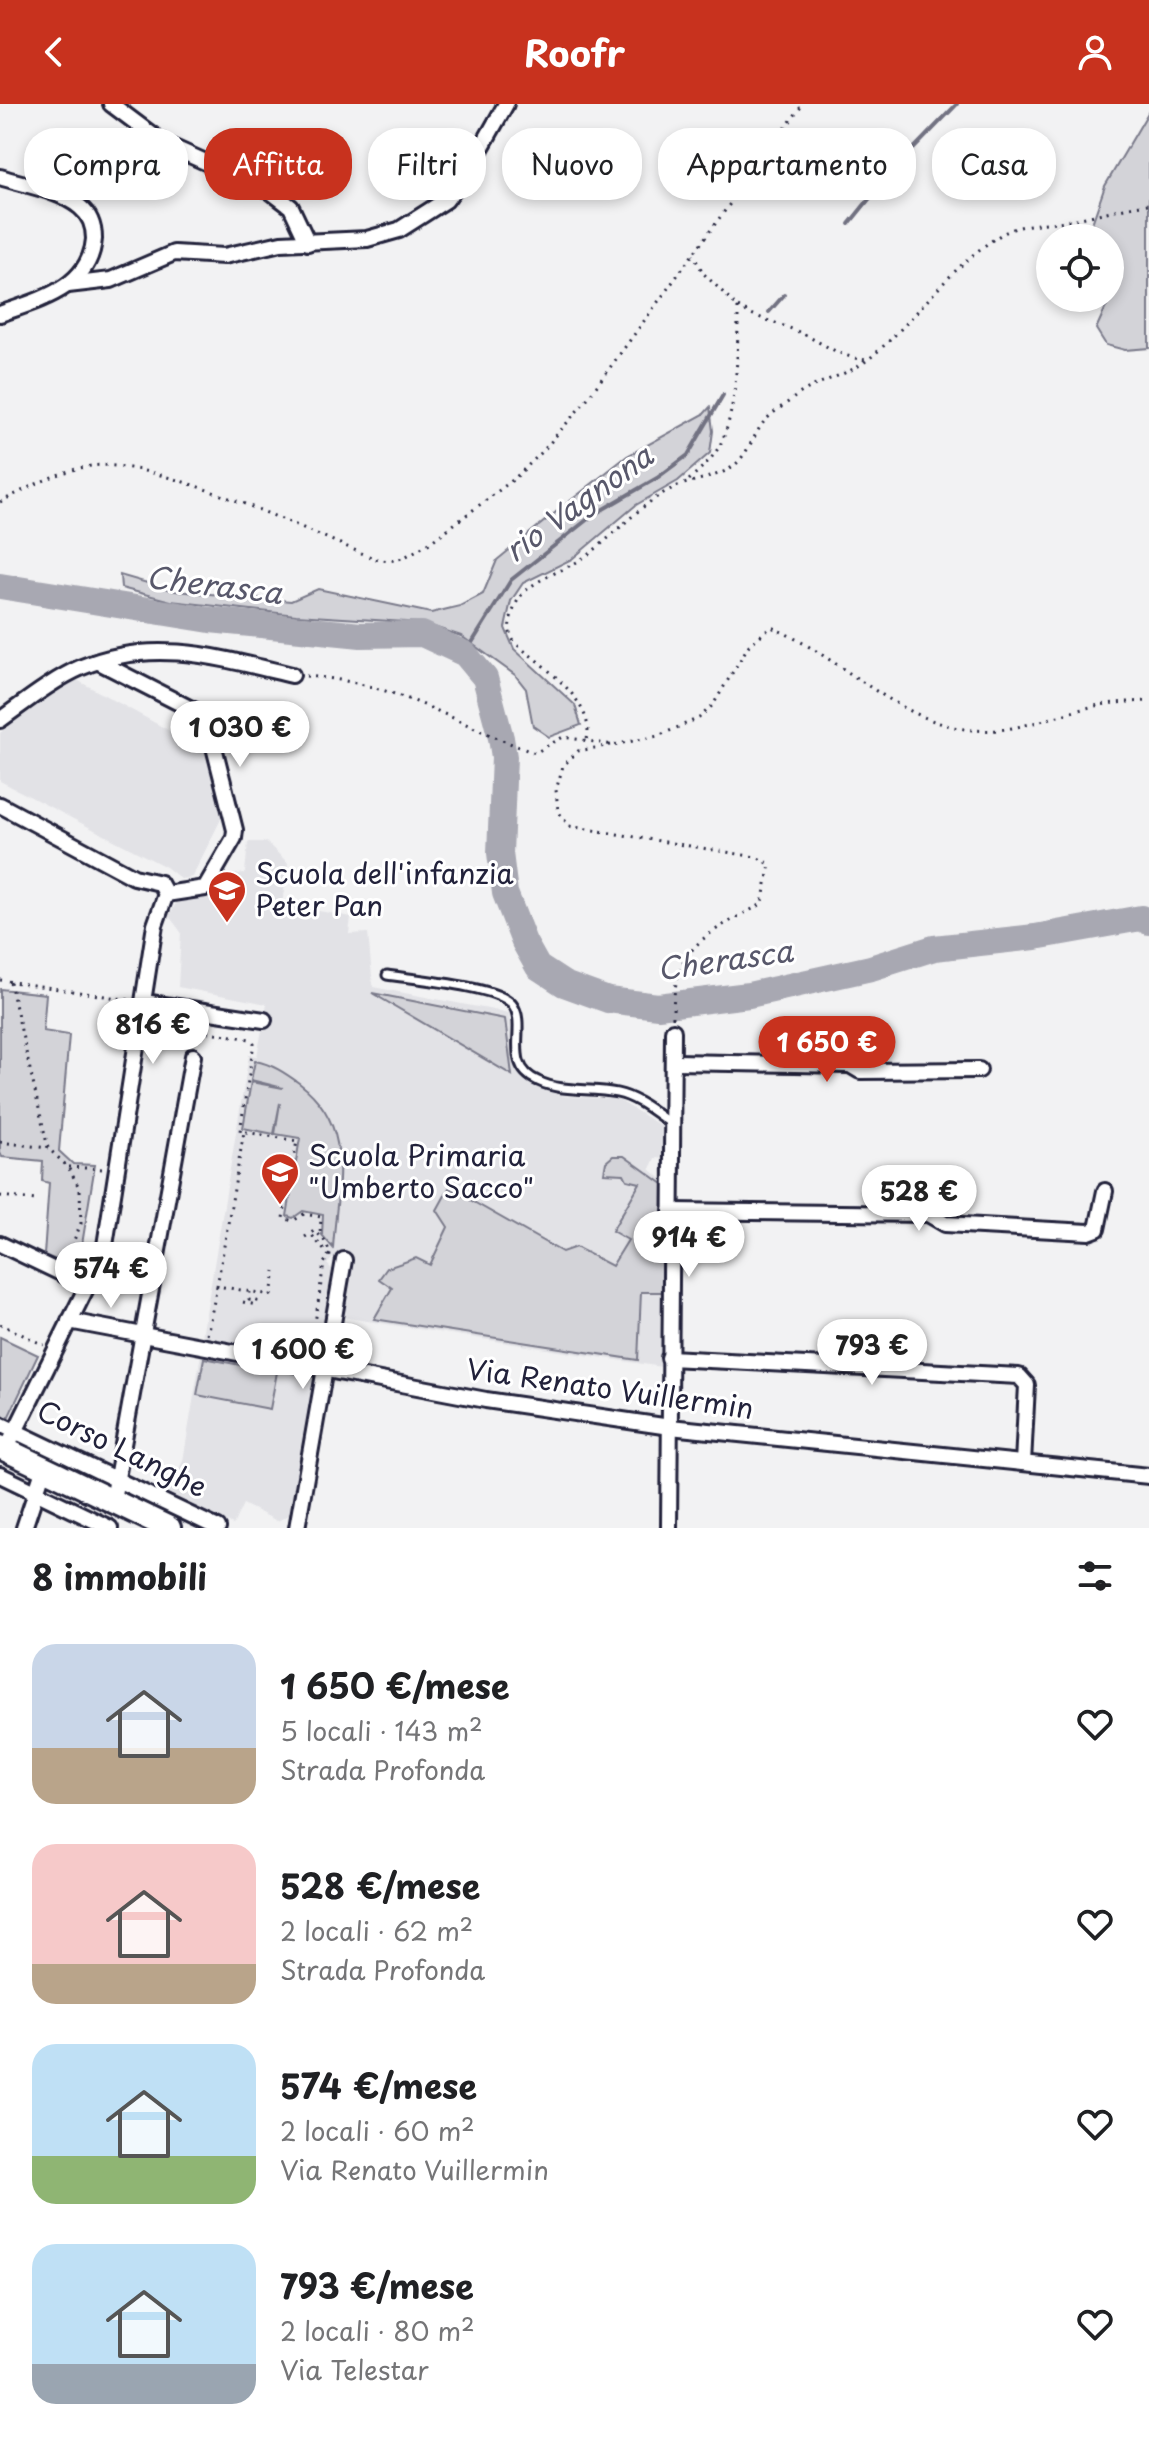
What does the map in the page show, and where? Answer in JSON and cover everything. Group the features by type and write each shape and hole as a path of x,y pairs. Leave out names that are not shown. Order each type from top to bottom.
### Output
{"main road":[{"name":"Corso Langhe","path":"5,1438 44,1468 117,1495 169,1528"}],"street":[{"path":"111,104 163,143 270,191 291,207 308,243"},
{"path":"68,285 121,277 174,253 224,256 281,243 367,239 399,230 424,217 446,200 471,166 506,104"},
{"path":"0,177 64,197 89,216 94,230 90,260 68,285 47,298 0,314"},
{"path":"0,720 81,667 125,654 194,651 292,675"},
{"path":"99,662 201,714 209,727 235,830 234,838 205,888 166,894"},
{"path":"0,805 134,877 160,883 166,894"},
{"path":"0,1244 79,1282 95,1275 104,1252 158,910 166,894"},
{"path":"144,1002 264,1020"},
{"path":"669,1528 673,1031"},
{"path":"0,1475 110,1528 193,1056"},
{"path":"674,1062 850,1065 860,1071 979,1070"},
{"path":"671,1211 928,1214 945,1224 1089,1232 1097,1229 1101,1221 1105,1191"},
{"path":"297,1528 327,1368 339,1263"},
{"path":"5,1438 69,1321 79,1282"},
{"name":"Via Renato Vuillermin","path":"69,1321 145,1336 206,1339 327,1368 486,1400 670,1427 1149,1476"},
{"path":"669,1358 1019,1376 1027,1385 1023,1463"},
{"name":"Corso Langhe","path":"5,1438 117,1495 218,1528"},
{"path":"24,1528 44,1468"}],"lane":[{"path":"387,975 484,992 508,1001 515,1011 517,1055 528,1075 557,1088 619,1093 672,1124"}],"path":[{"path":"0,502 50,476 92,466 118,465 200,489 376,559 389,561 403,558 428,544 514,479 542,452 584,403 803,104"},
{"path":"587,739 590,728 586,714 567,689 538,661 521,652 511,637 510,620 517,601 527,589 601,546 646,504 689,480 737,464 765,420 800,393 868,360 948,277 1004,233 1032,224 1068,221 1149,204"},
{"path":"693,255 704,274 738,307 758,320 800,332 844,358 868,360"},
{"path":"689,480 717,452 733,403 738,307"},
{"path":"673,1031 673,987 680,967 699,942 714,929 762,904 770,864 756,857 569,826 558,811 556,790 563,766 578,751 658,736 699,718 713,705 749,645 771,627 818,649 901,707 953,727 1004,729 1103,704 1149,701"},
{"path":"292,675 347,679 396,692 535,753 563,737 613,745"},
{"path":"0,980 144,1002"},
{"path":"10,982 48,1148 68,1167 81,1195 81,1224 72,1252 79,1282"},
{"path":"141,1020 250,1039 253,1057 240,1131 297,1141 283,1218 293,1221 304,1214 321,1217 320,1234"},
{"path":"206,1339 244,1132"},
{"path":"0,1142 48,1148"},
{"path":"68,1167 117,1170"},
{"path":"0,1196 36,1200"},
{"path":"305,1237 314,1231 320,1234 339,1263"},
{"path":"311,1234 339,1263"},
{"path":"261,1342 289,1344 311,1350 324,1263 339,1263"},
{"path":"217,1286 271,1295 275,1271"},
{"path":"243,1302 256,1305 257,1301 249,1300 250,1292"},
{"path":"0,1326 55,1350"},
{"path":"206,1339 221,1334"}],"shaded area":[{"path":"1149,111 1149,348 1125,350 1106,345 1096,329 1104,312 1124,312 1124,224 1092,224 1105,186"},
{"path":"710,407 713,431 710,453 678,481 636,505 572,559 523,583 511,601 505,628 514,649 575,705 581,725 549,737 533,726 526,689 515,675 461,636 422,623 296,615 171,601 121,588 120,575 175,591 291,601 318,589 431,613 460,606 483,594 497,560 551,516 627,456 704,414"},
{"path":"77,680 208,752 223,815 192,877 181,879 166,867 0,781 0,733 57,689"},
{"path":"248,842 266,842 288,863 282,904 351,917 349,934 368,933 373,987 509,1013 514,1062 521,1075 533,1084 563,1096 617,1099 661,1126 666,1134 665,1159 655,1158 650,1169 665,1182 662,1367 342,1317 351,1263 334,1257 327,1264 332,1269 318,1356 202,1337 249,1055 257,1056 267,1004 178,987 181,932 169,916 176,903 219,887 220,877 245,873"},
{"path":"0,989 46,994 43,1031 69,1035 59,1151 73,1164 95,1165 78,1269 44,1255 49,1183 42,1181 43,1161 2,1157 0,1153"},
{"path":"372,993 505,1019 512,1075"},
{"path":"255,1061 283,1072 299,1083 317,1100 329,1118 339,1158 333,1248 322,1235 323,1215 303,1211 293,1218 287,1216 300,1138 275,1134 280,1103 274,1134 243,1128 251,1082 283,1088 251,1080"},
{"path":"613,1156 624,1156 663,1184 662,1292 641,1292 638,1360 374,1319 392,1288 379,1279 387,1268 416,1258 430,1265 448,1227 437,1210 449,1188 562,1252 576,1247 612,1266 628,1240 612,1231 640,1183 627,1180 624,1174 604,1173 606,1162"},
{"path":"0,1337 38,1355 8,1418 0,1414"},
{"path":"201,1354 318,1375 294,1513 277,1521 243,1504 233,1525 167,1492 183,1461"},
{"path":"204,1358 277,1372 270,1409 197,1395"}],"waterway":[{"name":"rio Vagnona","path":"849,224 891,172 957,104"},
{"path":"769,312 784,295"},
{"name":"rio Vagnona","path":"465,654 511,580 593,515 657,478 688,455 723,395"},
{"name":"Cherasca","path":"0,586 210,620 361,635 422,634 465,654 485,678 501,738 504,757 500,853 505,893 524,942 538,967 564,984 608,1000 658,1006 749,995 871,968 934,948 1035,937 1141,918 1149,922"}],"place":[{"name":"Scuola dell'infanzia Peter Pan","path":"227,924"},
{"name":"Scuola Primaria \"Umberto Sacco\"","path":"280,1206"}]}
